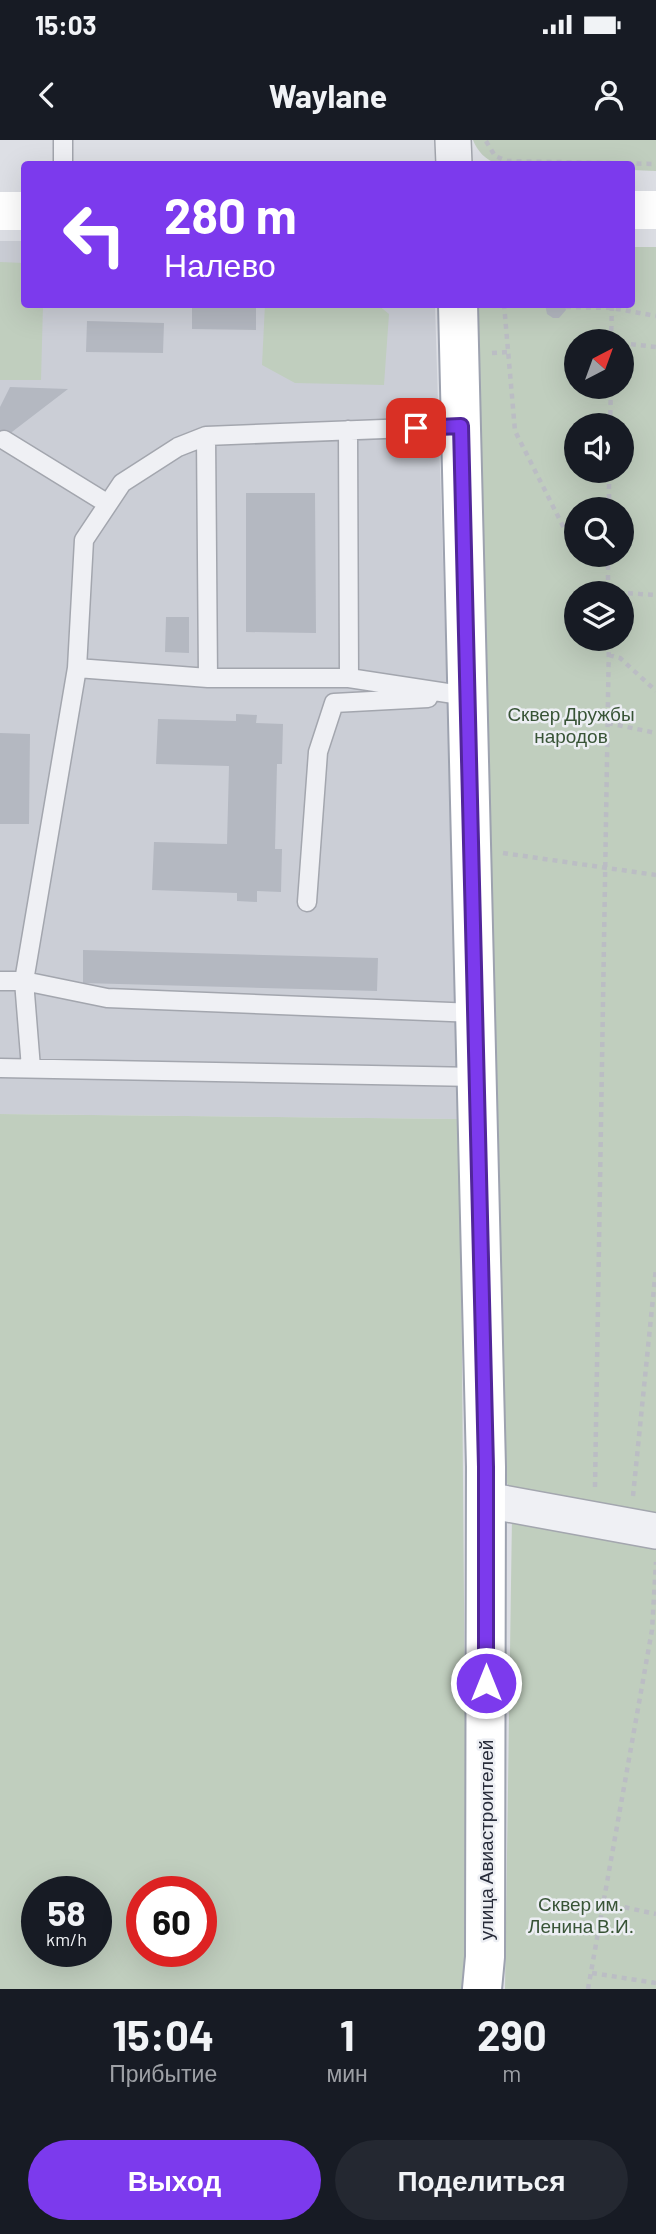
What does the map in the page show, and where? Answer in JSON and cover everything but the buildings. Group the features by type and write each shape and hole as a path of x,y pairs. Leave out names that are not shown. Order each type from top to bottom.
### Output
{"main road":[{"path":"635,211 656,210"},
{"path":"0,211 21,211"},
{"name":"улица Авиастроителей","path":"458,308 486,1500 485,1943 482,1989"}],"street":[{"path":"453,140 454,161"},
{"path":"486,1500 592,1519 647,1518"}],"lane":[{"path":"63,161 64,140"},
{"path":"31,1069 24,981 77,668 84,540 122,483 178,447 206,436 461,426"},
{"path":"348,430 349,678"},
{"path":"206,436 208,678"},
{"path":"4,440 108,504"},
{"path":"77,668 208,678 349,678 467,696"},
{"path":"307,902 318,752 334,703 467,696"},
{"path":"0,981 24,981 107,998 475,1013"},
{"path":"0,1068 476,1077"}],"path":[{"path":"486,140 495,156 507,161"},
{"path":"635,164 656,164"},
{"path":"503,308 515,430 564,528"},
{"path":"611,329 612,308"},
{"path":"621,308 656,316"},
{"path":"634,344 656,347"},
{"path":"634,594 656,595"},
{"path":"592,1519 596,1476 609,651"},
{"path":"609,655 620,657 656,691"},
{"path":"608,723 656,733"},
{"path":"501,853 656,875"},
{"path":"647,1518 633,1496 656,1268"},
{"path":"588,1989 654,1632 656,1554"},
{"path":"605,1903 656,1914"},
{"path":"592,1973 656,1983"}],"shaded area":[{"path":"0,241 21,241 21,308 435,308 460,1119 0,1114"}],"green space":[{"path":"473,140 656,140 656,171 635,170 635,161 491,161 477,148"},
{"name":"Сквер Дружбы народов","path":"635,247 656,247 656,1520 529,1499 508,1485 500,1469 477,308 635,308"},
{"path":"0,262 21,263 21,308 43,308 41,380 0,380"},
{"path":"265,308 382,308 389,314 384,385 295,383 262,365"},
{"path":"0,1114 460,1119 467,1960 463,1989 0,1989"},
{"name":"Сквер им. Ленина В.И.","path":"512,1517 656,1539 656,1989 505,1989"}],"route":[{"path":"416,428 461,426 486,1467 486,1683"}]}
